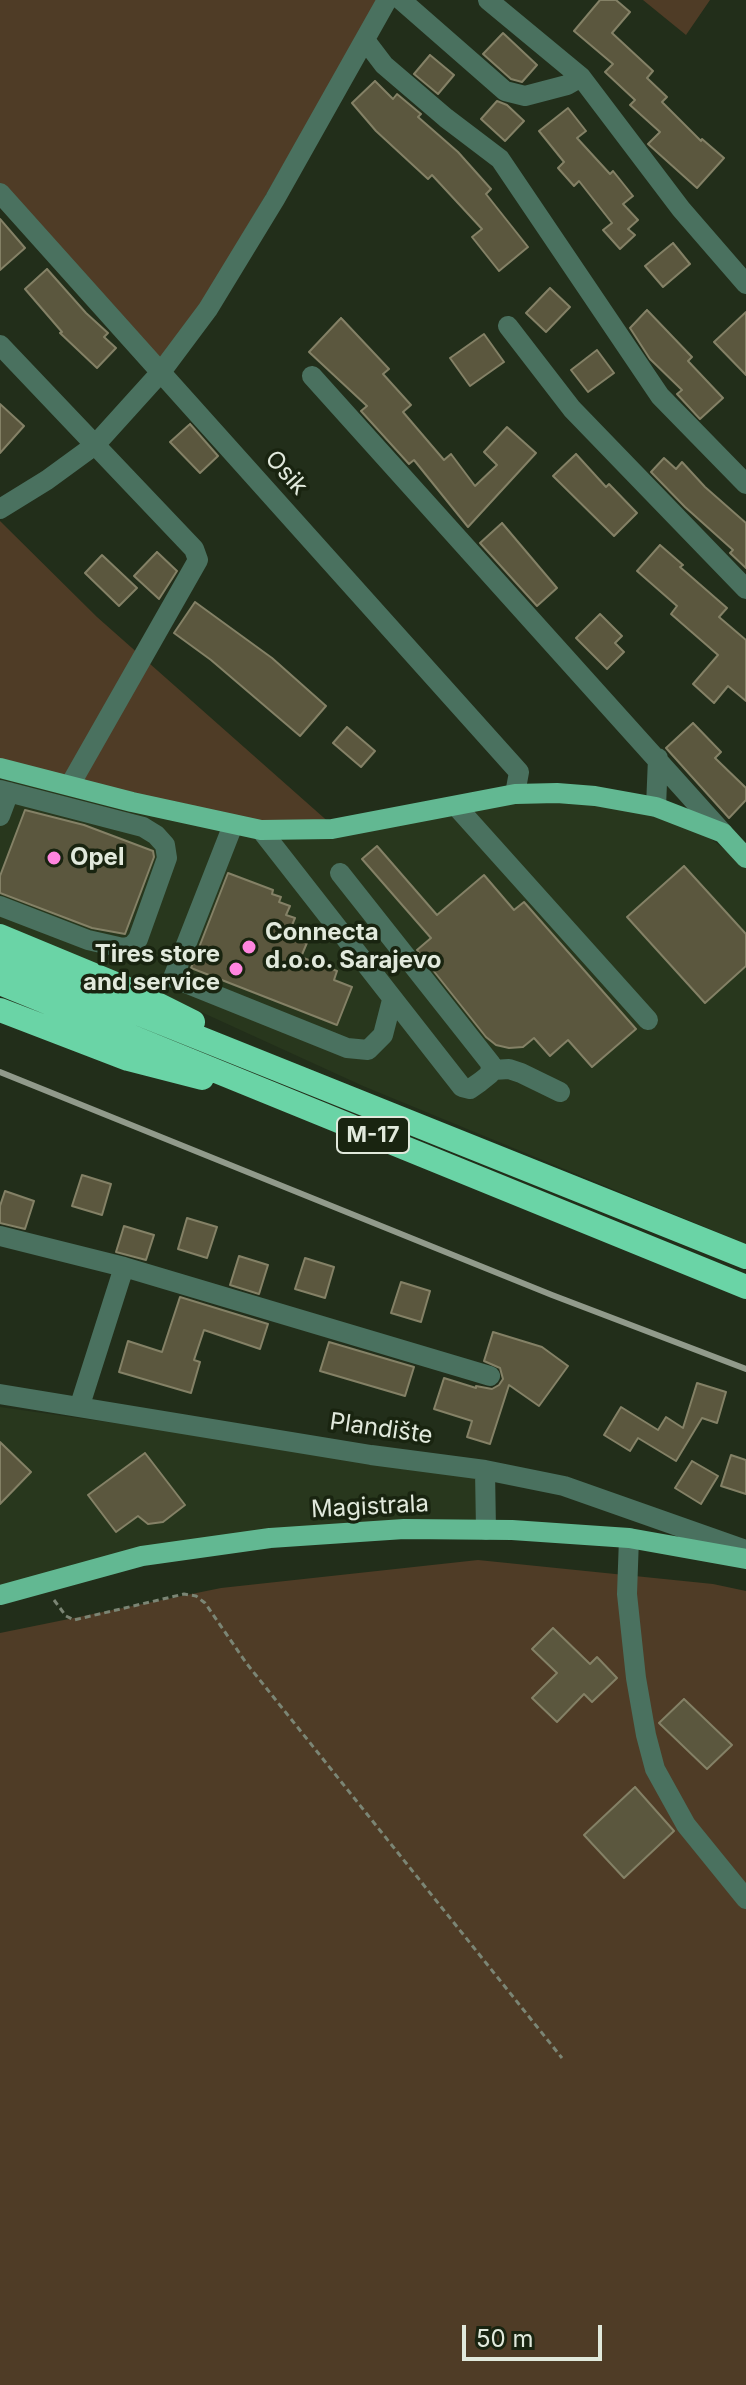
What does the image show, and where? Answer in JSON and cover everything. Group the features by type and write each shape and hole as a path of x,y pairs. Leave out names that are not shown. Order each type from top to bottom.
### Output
{"highway":[{"path":"0,936 168,1008 271,1080"},
{"name":"M-17","path":"0,958 746,1287"},
{"name":"M-17","path":"0,983 746,1257"},
{"path":"0,1010 128,1059 184,1074 271,1080"}],"main road":[{"path":"0,768 132,802 261,830 332,829 515,794 595,796 656,807 723,833 746,858"},
{"name":"Magistrala","path":"0,1595 142,1556 270,1538 404,1529 629,1538 746,1559"}],"street":[{"path":"0,509 95,445 161,372 208,309 275,199 387,0"},
{"path":"401,0 505,91 525,96 567,85 581,77"},
{"path":"488,0 581,77 681,209 746,284"},
{"path":"365,40 384,65 500,159 660,396 746,484"},
{"name":"Osik","path":"0,193 519,772 515,794"},
{"path":"508,326 572,409 746,589"},
{"path":"0,345 194,549 198,560 70,785"},
{"path":"312,376 723,833"},
{"path":"656,807 658,758"},
{"path":"0,816 4,791 143,827 165,845 167,858 138,939 132,946 123,948 88,940 0,906"},
{"path":"456,806 648,1020"},
{"path":"233,825 173,978 347,1048 368,1050 383,1035 392,1000"},
{"path":"261,830 462,1087 470,1089 493,1070 509,1069 560,1092"},
{"path":"340,873 493,1070"},
{"path":"0,1236 124,1267 490,1376"},
{"path":"80,1405 124,1267"},
{"name":"Plandište","path":"0,1394 371,1455 485,1470 564,1486 746,1550"},
{"path":"485,1470 486,1530"},
{"path":"629,1538 627,1594 633,1650 646,1735 655,1769 686,1825 746,1899"}],"path":[{"path":"43,1583 66,1616 74,1620 184,1594 196,1596 205,1603 247,1664 562,2058"}],"shaded area":[{"path":"0,0 380,0 165,367 0,188"},
{"path":"643,0 710,0 686,35"},
{"path":"0,521 97,617 332,825 297,831 0,770"},
{"path":"0,778 297,831 544,795 636,805 698,829 746,866 746,1244 363,1086 142,985 0,926"},
{"path":"0,1407 314,1451 480,1478 485,1540 404,1529 142,1556 0,1596"},
{"path":"478,1560 713,1584 746,1591 746,2385 0,2385 0,1633 221,1588"}],"building":[{"path":"600,0 616,0 630,12 612,33 653,71 647,78 667,97 662,102 701,141 724,158 697,188 648,144 660,132 630,105 635,100 605,72 613,64 574,31"},
{"path":"503,33 537,65 522,82 511,79 483,54"},
{"path":"430,55 454,75 438,94 414,74"},
{"path":"375,81 393,99 397,94 421,114 418,117 458,152 491,189 486,194 528,247 499,271 472,237 482,229 432,175 428,179 376,131 352,103"},
{"path":"497,101 507,105 524,121 505,141 481,119"},
{"path":"568,108 586,131 577,138 610,174 613,171 633,196 623,204 638,220 628,229 635,235 620,249 603,230 612,223 579,181 574,186 558,168 564,162 539,131"},
{"path":"0,219 25,248 0,270"},
{"path":"673,243 690,264 663,287 645,266"},
{"path":"47,269 108,333 104,337 116,348 97,368 60,333 25,289"},
{"path":"550,288 570,307 546,332 526,313"},
{"path":"647,310 692,357 688,361 723,398 700,419 677,394 682,390 650,359 630,328"},
{"path":"746,312 746,375 714,342"},
{"path":"341,318 389,369 383,374 411,405 403,412 444,460 451,454 475,486 497,465 484,452 507,427 536,453 468,527 414,460 409,464 361,411 367,406 309,352"},
{"path":"484,334 504,362 470,386 450,358"},
{"path":"597,350 614,373 588,392 571,370"},
{"path":"0,404 24,426 0,453"},
{"path":"190,424 218,456 200,473 170,442"},
{"path":"576,454 606,487 609,484 637,513 614,536 553,476"},
{"path":"664,458 676,469 682,462 746,523 746,568 730,553 733,550 651,472"},
{"path":"502,523 557,588 537,606 480,543"},
{"path":"660,545 727,608 719,617 746,640 746,701 728,686 714,703 693,684 718,655 671,614 677,606 637,571"},
{"path":"157,552 177,571 159,599 134,576"},
{"path":"102,555 137,588 119,606 85,573"},
{"path":"195,602 272,658 326,706 300,736 211,660 174,633"},
{"path":"600,614 622,636 615,643 624,652 607,669 576,638"},
{"path":"693,723 721,752 715,758 746,788 746,800 729,818 666,748"},
{"path":"347,727 375,751 361,767 333,743"},
{"path":"25,810 84,825 153,851 154,857 125,934 92,928 0,893 0,876"},
{"path":"377,846 437,915 484,875 514,910 524,902 636,1029 592,1067 568,1040 550,1056 534,1038 523,1047 496,1045 486,1037 417,950 431,938 362,859"},
{"path":"684,866 746,934 746,966 705,1003 627,917"},
{"name":"Connecta d.o.o. Sarajevo","path":"228,873 273,890 272,894 281,897 279,902 290,906 286,915 295,918 290,930 309,938 301,957 337,971 334,980 352,987 337,1025 191,968"},
{"path":"82,1175 111,1184 102,1215 72,1206"},
{"path":"5,1191 34,1201 25,1229 0,1223 0,1206"},
{"path":"187,1218 217,1227 207,1258 178,1249"},
{"path":"124,1226 154,1235 146,1260 116,1252"},
{"path":"239,1256 268,1265 259,1294 230,1285"},
{"path":"305,1258 334,1267 325,1298 295,1289"},
{"path":"401,1282 430,1291 421,1322 391,1313"},
{"path":"180,1297 268,1324 260,1349 204,1330 194,1360 200,1362 191,1393 119,1372 128,1341 162,1352"},
{"path":"493,1332 542,1347 568,1366 539,1406 509,1385 490,1444 467,1437 472,1421 434,1409 444,1378 476,1388 492,1389 499,1385 503,1379 500,1368 484,1361"},
{"path":"329,1342 414,1367 405,1396 320,1371"},
{"path":"697,1383 726,1392 717,1423 702,1418 676,1461 638,1438 630,1451 604,1435 621,1407 658,1430 666,1417 683,1428"},
{"path":"0,1442 31,1472 0,1504"},
{"path":"145,1453 185,1505 163,1522 148,1524 138,1516 116,1532 88,1495"},
{"path":"731,1455 746,1460 746,1494 721,1486"},
{"path":"692,1461 718,1476 701,1504 675,1488"},
{"path":"553,1628 590,1664 597,1657 617,1678 592,1702 584,1694 557,1722 532,1698 557,1673 532,1649"},
{"path":"684,1699 732,1745 707,1769 659,1723"},
{"path":"635,1787 674,1831 624,1878 584,1835"}],"railway":[{"path":"0,1072 552,1295 746,1369"}],"place":[{"name":"Opel","path":"54,858"},
{"name":"Connecta d.o.o. Sarajevo","path":"249,947"},
{"name":"Tires store and service","path":"236,969"}]}
